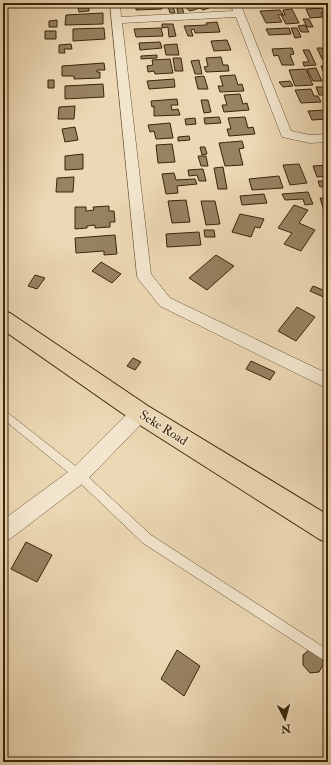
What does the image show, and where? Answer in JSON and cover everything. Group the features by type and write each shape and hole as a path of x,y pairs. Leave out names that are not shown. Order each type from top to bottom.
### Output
{"main road":[{"name":"Seke Road","path":"3,319 140,413 328,530"}],"street":[{"path":"115,3 144,276 165,302 328,382"},
{"path":"235,3 286,134 310,139 328,138"},
{"path":"116,20 239,14"},
{"path":"3,532 79,475 140,413"}],"lane":[{"path":"3,413 79,475 147,539 328,657"}],"building":[{"path":"62,3 99,3 100,6 62,6"},
{"path":"136,3 162,3 162,9 136,10"},
{"path":"167,3 172,3 175,13 170,13"},
{"path":"176,3 181,3 184,14 178,14"},
{"path":"189,3 211,3 205,5 209,8 203,10 200,8 190,11 183,5"},
{"path":"260,3 273,3 275,5 261,6"},
{"path":"78,8 89,8 89,11 79,12"},
{"path":"326,8 328,12 321,13 323,17 310,18 306,9"},
{"path":"292,9 299,23 286,24 281,15 285,15 283,10"},
{"path":"280,10 283,14 278,15 282,22 266,23 260,11"},
{"path":"103,13 103,24 65,25 66,15"},
{"path":"303,19 309,19 313,27 307,27"},
{"path":"57,20 57,27 49,27 49,21"},
{"path":"217,22 220,32 195,33 194,29 191,30 193,36 188,36 184,26 207,25 206,23"},
{"path":"162,24 173,24 176,36 169,37 168,27 162,28"},
{"path":"305,25 309,32 301,32 298,26"},
{"path":"104,28 105,39 73,41 73,29"},
{"path":"161,28 163,36 136,37 134,29"},
{"path":"289,28 291,34 269,35 266,29"},
{"path":"291,28 297,28 301,37 295,38"},
{"path":"45,31 56,31 56,39 45,39"},
{"path":"227,40 231,50 214,51 211,41"},
{"path":"160,42 162,48 140,50 139,43"},
{"path":"71,44 72,49 64,49 65,53 59,53 59,45"},
{"path":"177,44 179,55 166,55 164,45"},
{"path":"292,48 294,54 290,55 294,65 282,65 278,55 274,56 272,49"},
{"path":"317,48 322,48 328,59 322,59"},
{"path":"303,50 309,50 316,65 304,66 303,62 309,62"},
{"path":"157,55 157,58 141,59 141,56"},
{"path":"221,57 223,65 228,65 229,71 206,72 204,67 208,66 206,58"},
{"path":"173,58 181,58 183,71 175,71"},
{"path":"170,59 173,73 155,74 154,71 148,72 147,66 153,65 152,60"},
{"path":"199,60 202,74 195,74 191,61"},
{"path":"104,63 105,70 97,70 97,72 100,72 100,78 74,79 74,76 62,76 62,66"},
{"path":"321,66 328,66 328,76 325,76"},
{"path":"316,68 322,81 313,81 307,69"},
{"path":"306,69 313,85 295,86 289,70"},
{"path":"235,75 238,85 242,84 244,91 220,92 218,86 223,86 220,76"},
{"path":"204,76 208,89 198,89 195,77"},
{"path":"174,79 175,87 149,89 147,81"},
{"path":"48,80 54,80 54,88 48,88"},
{"path":"290,81 293,86 283,87 279,82"},
{"path":"103,84 104,97 65,99 65,86"},
{"path":"316,87 326,87 328,95 319,95"},
{"path":"311,89 314,96 318,96 321,102 301,103 295,90"},
{"path":"240,94 243,104 247,103 249,110 224,112 222,105 227,105 224,95"},
{"path":"177,99 178,105 171,105 172,110 178,109 180,115 154,116 154,106 152,107 151,101"},
{"path":"201,100 208,100 211,112 204,113"},
{"path":"75,106 74,119 58,119 59,107"},
{"path":"328,110 328,119 312,120 308,111"},
{"path":"219,117 221,123 205,124 204,118"},
{"path":"245,117 248,128 253,127 255,134 229,136 227,129 231,129 228,118"},
{"path":"195,118 196,124 186,125 185,119"},
{"path":"170,123 173,138 156,139 154,131 150,132 148,125"},
{"path":"75,127 78,140 65,142 62,129"},
{"path":"189,136 190,140 178,141 178,137"},
{"path":"242,141 244,148 239,149 243,165 225,166 219,143"},
{"path":"172,144 175,162 158,163 156,145"},
{"path":"200,147 205,147 207,154 202,155"},
{"path":"83,154 83,169 65,170 65,156"},
{"path":"198,156 206,156 208,166 201,166"},
{"path":"299,164 307,183 290,185 283,165"},
{"path":"328,165 328,176 317,177 313,166"},
{"path":"223,167 227,189 218,189 214,168"},
{"path":"203,169 206,181 199,181 197,175 189,176 188,170"},
{"path":"174,173 176,180 195,179 197,184 177,186 178,193 166,194 162,174"},
{"path":"279,176 283,188 252,190 249,179"},
{"path":"74,177 73,192 56,192 57,178"},
{"path":"318,181 328,181 328,186 320,187"},
{"path":"308,192 313,204 305,205 303,199 285,200 282,194"},
{"path":"264,194 267,203 242,205 240,196"},
{"path":"320,198 326,198 328,211 324,211"},
{"path":"186,200 190,222 172,223 168,201"},
{"path":"201,201 215,201 220,224 206,225"},
{"path":"294,205 308,210 299,223 315,230 301,251 284,244 292,233 278,228"},
{"path":"109,206 109,211 114,211 115,222 110,222 110,227 95,228 95,225 87,226 87,228 75,229 75,207 86,207 86,211 94,210 93,207"},
{"path":"240,214 264,219 260,228 255,227 251,237 232,232"},
{"path":"204,230 214,230 215,237 205,237"},
{"path":"199,232 201,245 167,247 166,234"},
{"path":"115,235 117,254 104,255 104,251 76,253 75,238"},
{"path":"216,255 234,266 207,290 189,278"},
{"path":"101,262 121,274 112,283 92,271"},
{"path":"35,275 45,278 37,289 28,286"},
{"path":"313,286 328,292 328,299 310,291"},
{"path":"297,307 315,317 296,341 278,331"},
{"path":"133,358 141,362 135,370 127,366"},
{"path":"251,361 275,372 270,380 246,369"},
{"path":"26,542 52,555 37,582 11,569"},
{"path":"310,649 320,653 324,663 319,672 310,673 303,665 303,655"},
{"path":"177,650 200,666 184,696 161,679"}]}
